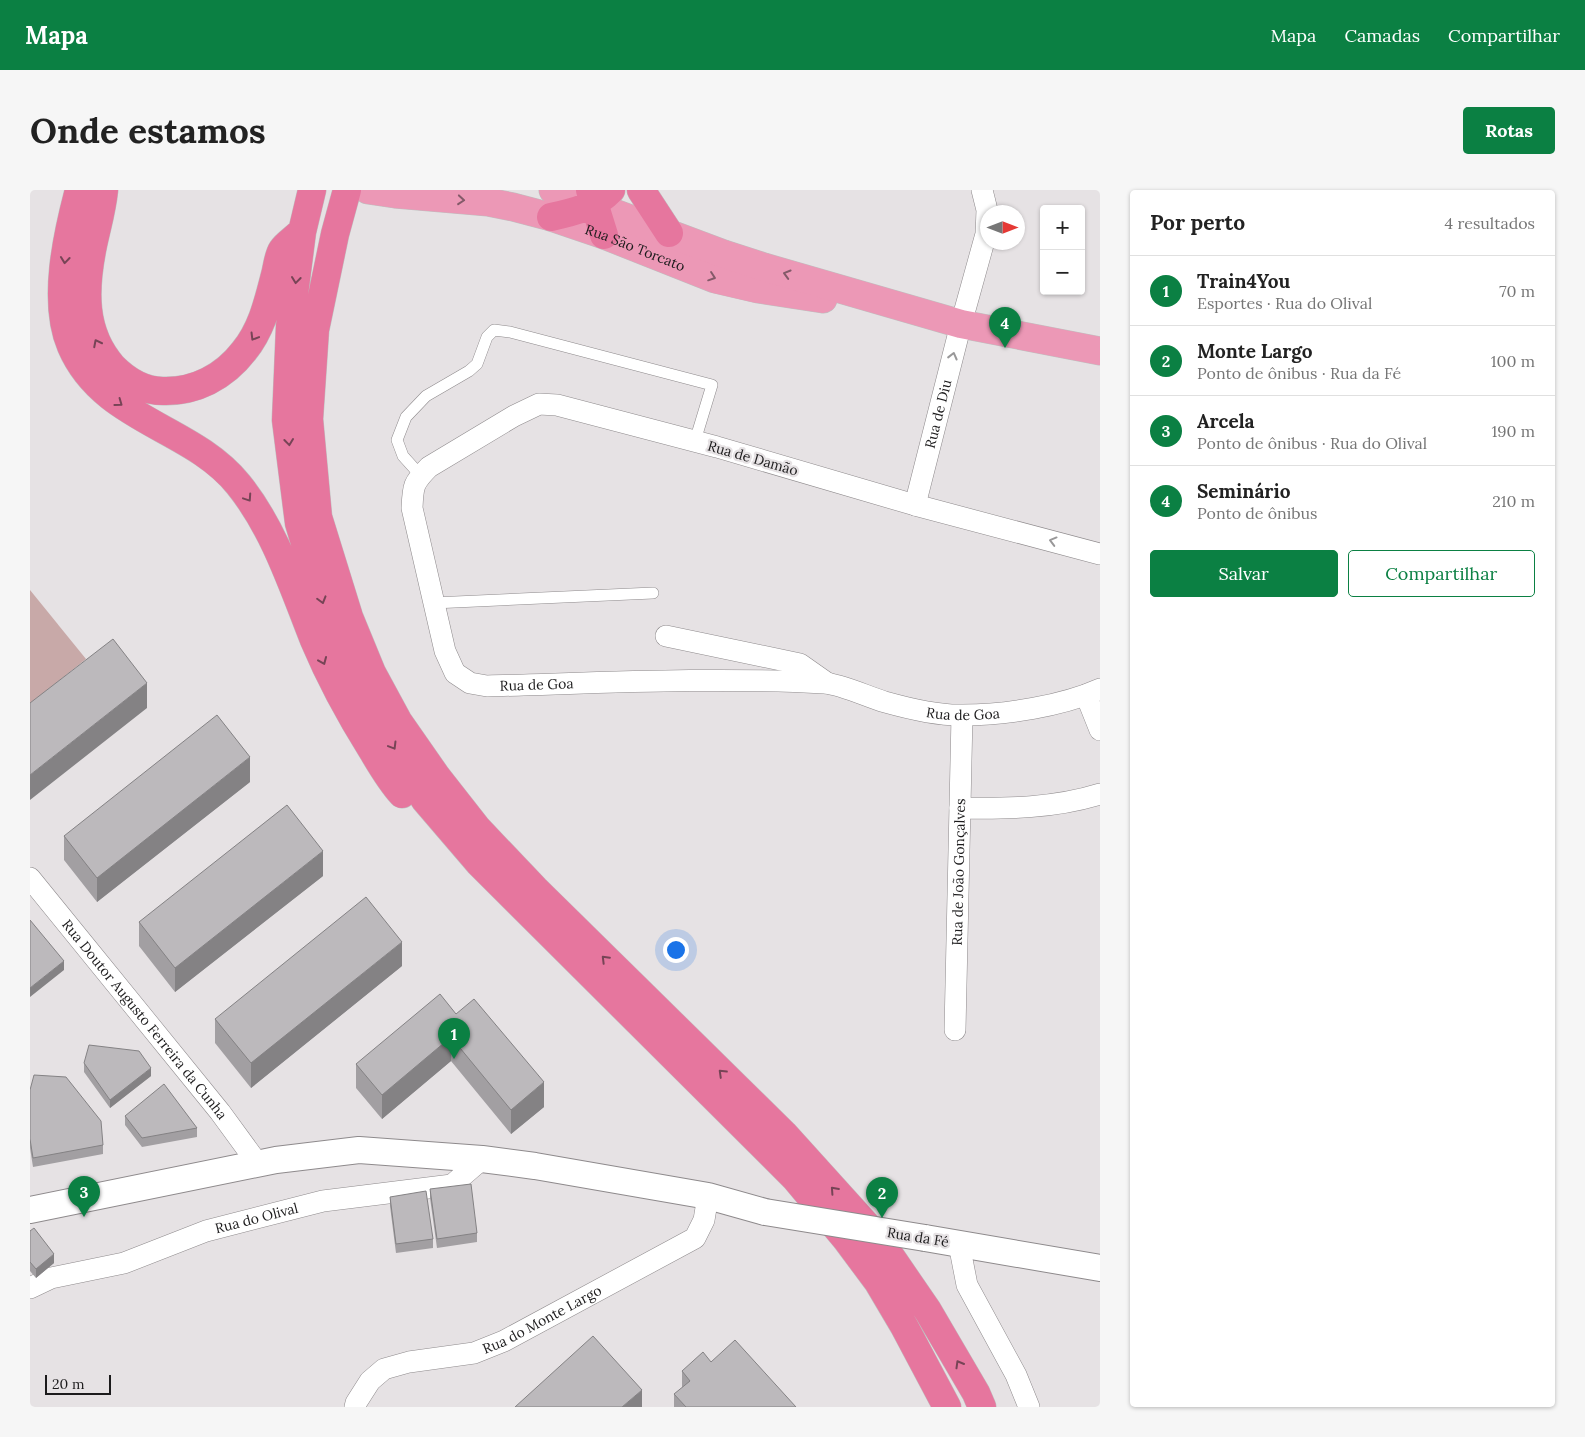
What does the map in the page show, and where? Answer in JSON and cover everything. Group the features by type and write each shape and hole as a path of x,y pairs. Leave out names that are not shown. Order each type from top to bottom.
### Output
{"highway":[{"path":"312,190 302,232 290,326 286,420 299,523 329,623 357,687 424,800 479,864 795,1178 846,1239 878,1282 947,1407"},
{"path":"347,190 335,234 316,330 309,419 318,517 349,616 380,689 398,721 437,777 477,828 563,917 784,1134 878,1238 928,1311 976,1393 982,1407"},
{"path":"641,190 668,233"},
{"path":"551,217 573,213 598,195 604,235"},
{"path":"107,196 93,244 89,266 87,307 90,326 97,344 106,359 117,371 141,387 155,391 170,392 201,386 234,363 244,352 259,329 282,250 302,232"},
{"path":"74,197 65,256 62,298 66,333 78,360 87,373 107,394 136,415 199,449 213,459 237,482 258,514 276,548 327,670 342,700 384,768 399,791 433,827 479,864"}],"main road":[{"name":"Rua São Torcato","path":"368,190 488,202 551,217 604,235 715,279 758,289 878,308 901,308"},
{"name":"Rua São Torcato","path":"553,190 598,195 668,233 724,254 901,308 960,324 1100,351"}],"street":[{"name":"Rua de Diu","path":"916,505 960,324 986,234 987,210 982,190"},
{"name":"Rua de Damão","path":"421,476 429,467 514,416 539,404 557,405 695,441 916,505 1100,554"},
{"name":"Rua de Goa","path":"421,476 413,488 412,508 444,651 455,673 470,683 487,686 724,680 828,683"},
{"name":"Rua de Goa","path":"666,636 800,664 828,683 885,702 926,711 962,716 1002,713 1046,705 1093,692"},
{"path":"1093,692 1100,730"},
{"name":"Rua de João Gonçalves","path":"955,1030 962,716"},
{"path":"960,808 1029,807 1100,794"},
{"name":"Rua Doutor Augusto Ferreira da Cunha","path":"30,878 220,1112 258,1164"},
{"name":"Rua da Fé","path":"30,1210 276,1160 359,1150 482,1159 535,1166 708,1196 765,1212 1100,1268"},
{"name":"Rua do Olival","path":"30,1288 51,1278 124,1263 206,1231 323,1201 452,1185 482,1159"},
{"name":"Rua do Monte Largo","path":"355,1407 370,1381 384,1369 409,1362 474,1354 504,1341 695,1238 704,1220 708,1196"},
{"path":"959,1244 967,1285 1016,1375 1029,1407"}],"lane":[{"path":"421,476 404,456 397,440 406,416 426,396 477,364 487,337 494,330 510,332 712,385 695,441"},
{"path":"433,603 653,593"}],"shaded area":[{"path":"30,590 86,659 30,704"}],"building":[{"path":"113,639 147,683 30,775 30,703"},
{"path":"217,715 250,757 97,878 64,836"},
{"path":"287,805 323,851 175,968 139,922"},
{"path":"366,897 402,942 251,1063 215,1019"},
{"path":"30,920 64,961 30,988"},
{"path":"440,994 456,1014 474,999 544,1082 511,1110 451,1037 382,1095 356,1064"},
{"path":"89,1045 139,1051 151,1068 110,1100 84,1063"},
{"path":"34,1075 66,1077 101,1121 103,1145 33,1158 30,1139 30,1090"},
{"path":"164,1084 197,1128 142,1138 125,1116"},
{"path":"471,1184 477,1233 437,1239 430,1189"},
{"path":"426,1191 433,1239 396,1244 390,1197"},
{"path":"34,1228 54,1254 36,1269 30,1262 30,1231"},
{"path":"593,1336 642,1390 622,1407 515,1407"},
{"path":"735,1340 796,1407 686,1407 674,1394 690,1381 682,1371 703,1352 711,1362"}],"place":[{"name":"Seminário","path":"1005,348"},
{"name":"Train4You","path":"454,1059"},
{"name":"Arcela","path":"84,1217"},
{"name":"Monte Largo","path":"882,1218"}]}
